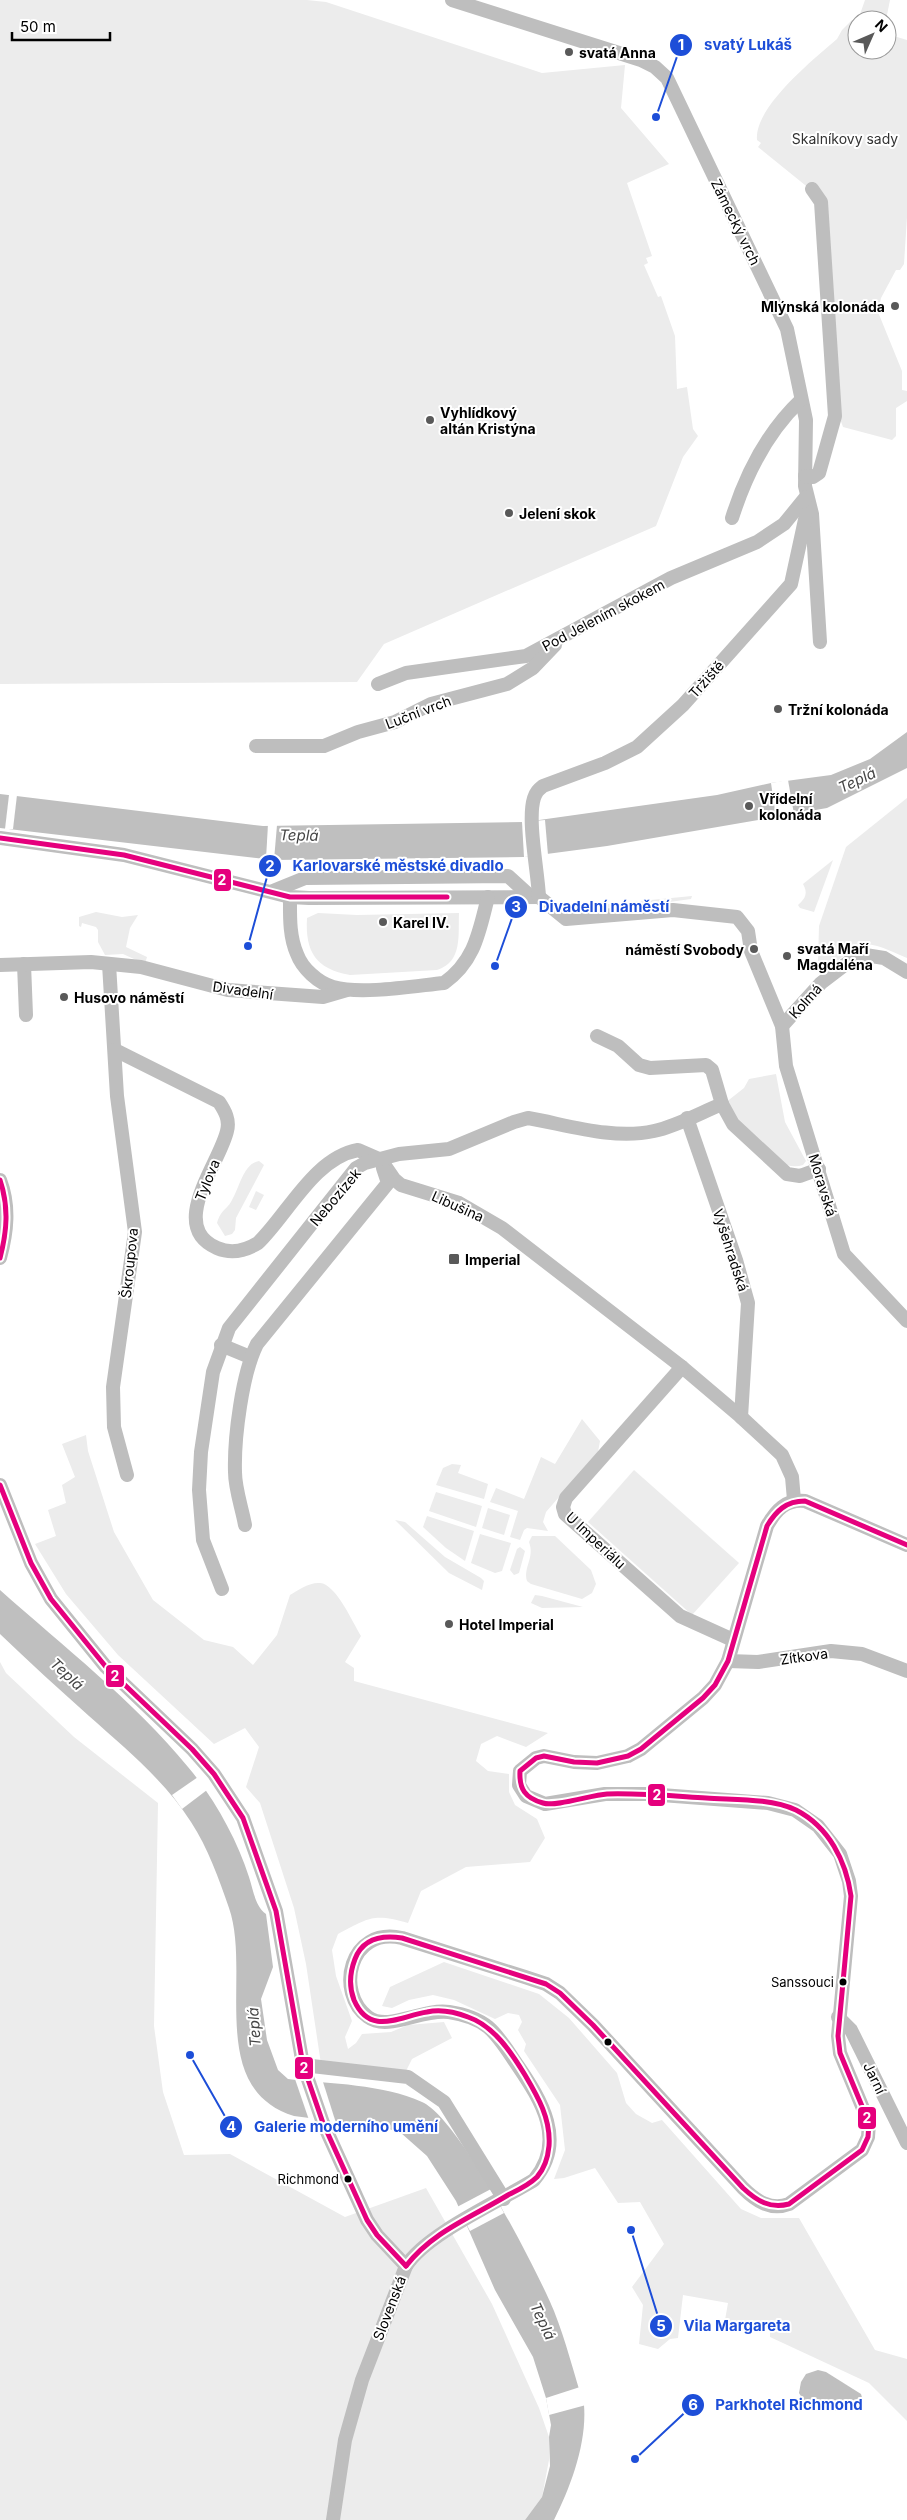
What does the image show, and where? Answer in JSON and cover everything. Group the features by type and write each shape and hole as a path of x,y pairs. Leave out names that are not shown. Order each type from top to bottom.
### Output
{"street":[{"name":"Zámecký vrch","path":"452,0 641,60 655,67 667,78 787,329 806,420 806,497 812,514 820,642"},
{"path":"805,476 813,478 819,473 835,416 821,202 812,189"},
{"path":"732,518 744,482 782,418 801,400"},
{"name":"Pod Jelením skokem","path":"378,684 406,673 526,656 671,578 757,542 784,524 806,497"},
{"name":"Tržiště","path":"535,896 537,863 532,821 533,800 536,792 543,786 605,763 637,747 683,705 791,584 806,521 806,497"},
{"name":"Luční vrch","path":"256,746 324,746 358,732 396,722 431,704 507,684 533,668 564,636"},
{"path":"0,838 124,855 290,896 310,898 535,896"},
{"path":"274,891 305,878 508,876 566,919 673,910 737,917 748,931 751,951 782,1026"},
{"path":"290,896 291,932 296,954 302,963 322,982 330,987 348,990 444,984 467,962 474,947 488,897"},
{"name":"Kolmá","path":"782,1026 820,983 859,954 884,958 907,972"},
{"path":"0,965 80,961 109,964 115,1050"},
{"path":"24,964 26,1015"},
{"name":"Divadelní","path":"109,964 141,967 228,990 323,997 348,990"},
{"name":"Moravská","path":"782,1026 786,1066 844,1254 907,1321"},
{"path":"597,1036 618,1046 639,1065 650,1068 706,1066 712,1070 722,1104 733,1124 787,1174 800,1176 819,1169"},
{"name":"Tylova","path":"115,1050 219,1102 227,1114 228,1130 195,1212 200,1231 215,1247 237,1251 258,1244 320,1171 342,1155 358,1150 381,1160"},
{"name":"Škroupova","path":"115,1050 117,1096 135,1232 113,1387 114,1427 127,1475"},
{"path":"245,1525 235,1473 238,1432 250,1357 257,1344 388,1184 381,1160 398,1154 449,1149 528,1118 618,1134 652,1132 722,1104"},
{"name":"Vyšehradská","path":"687,1118 736,1260 748,1303 741,1417"},
{"name":"Nebozízek","path":"222,1589 203,1540 199,1490 201,1452 211,1380 221,1345 229,1328 356,1168 365,1163 381,1160"},
{"name":"Libušina","path":"381,1160 394,1179 401,1185 458,1203 502,1228 682,1367 782,1455 792,1477 794,1500"},
{"path":"0,1180 6,1196 7,1222 0,1258"},
{"path":"221,1345 250,1357"},
{"name":"U Imperiálu","path":"682,1367 566,1498 563,1507 565,1514 680,1616 733,1640"},
{"name":"Slovenská","path":"0,1485 30,1562 50,1599 106,1667 192,1749 214,1774 243,1818 264,1872 276,1911 303,2065 323,2123 367,2220 377,2235 406,2266 362,2380 345,2440 333,2520"},
{"path":"406,2266 424,2246 464,2220 534,2180 547,2156 548,2122 539,2098 494,2033 478,2021 457,2014 432,2011 394,2022 375,2021 367,2017 357,2006 350,1982 357,1954 369,1941 383,1936 402,1938 525,1977 546,1984 560,1993 593,2025 751,2196 760,2202 784,2206 795,2200 857,2155 865,2144 869,2123 840,2053 838,2017 851,1896 844,1863 835,1844 807,1818 795,1810 768,1803 648,1794 605,1794 539,1803 526,1796 519,1785 520,1771 536,1758 544,1756 578,1762 603,1762 619,1759 641,1749 703,1698 715,1685 728,1661 767,1526 779,1508 794,1500 805,1500 907,1545"},
{"name":"Zítkova","path":"728,1661 758,1662 830,1651 862,1654 907,1671"},
{"name":"Jarní","path":"838,2017 851,2030 907,2143"},
{"path":"303,2065 408,2077 444,2102 501,2200"}],"green space":[{"path":"0,0 307,0 326,2 542,73 625,65 621,108 669,164 627,183 652,256 646,258 648,263 644,265 658,297 661,296 675,336 677,389 687,387 693,429 698,436 683,457 656,526 384,644 357,682 0,684"},
{"path":"865,0 890,0 888,10 862,10"},
{"name":"Skalníkovy sady","path":"847,25 847,60 897,60 897,37 907,40 907,217 904,264 900,270 896,270 881,298 878,312 902,371 902,390 907,391 907,401 896,408 896,436 892,440 843,427 838,413 826,202 758,147 761,143 757,140 759,127 765,113 775,99 801,71 837,39"},
{"path":"907,798 907,958 881,947 864,945 849,952 827,969 818,961 819,926 846,847"},
{"path":"833,860 814,912 800,908 798,905 806,893 803,884"},
{"path":"692,896 691,899 582,914 569,913 568,908"},
{"path":"96,912 122,917 138,915 130,928 126,947 147,957 145,964 123,954 105,955 98,942 98,930 96,927 82,923 81,927 79,926 79,917"},
{"path":"318,913 357,915 459,913 455,954 451,961 437,970 350,975 338,972 321,963 311,949 308,940 307,918"},
{"path":"776,1074 785,1122 806,1161 803,1165 792,1166 780,1162 769,1155 749,1134 725,1103 744,1088 749,1079"},
{"path":"259,1161 264,1165 236,1218 235,1230 232,1234 225,1236 217,1223 219,1218 235,1195 246,1171"},
{"path":"256,1191 264,1195 256,1210 249,1207"},
{"path":"582,1419 600,1441 598,1452 546,1512 543,1522 548,1531 527,1528 524,1530 520,1540 510,1537 518,1511 490,1502 496,1488 524,1499 541,1457 555,1464"},
{"path":"86,1435 88,1451 114,1532 153,1600 204,1640 233,1647 253,1665 277,1635 290,1595 308,1585 320,1583 326,1585 338,1597 361,1636 345,1662 354,1668 354,1681 548,1733 526,1747 497,1736 481,1744 476,1761 488,1771 509,1774 509,1792 515,1805 537,1819 545,1838 530,1862 466,1867 421,1891 408,1923 387,1918 372,1919 338,1934 332,1950 336,1976 352,2021 345,2037 348,2049 356,2043 362,2034 391,2032 408,2025 444,2022 452,2038 412,2059 405,2073 321,2064 306,1964 294,1908 260,1803 246,1787 259,1747 245,1728 214,1744 118,1655 66,1594 35,1544 56,1536 48,1510 66,1503 62,1485 75,1477 62,1444"},
{"path":"452,1464 461,1465 458,1473 488,1484 484,1499 436,1485 443,1468"},
{"path":"634,1470 739,1563 692,1615 588,1522"},
{"path":"436,1492 482,1506 476,1527 429,1511"},
{"path":"488,1508 510,1515 504,1535 482,1528"},
{"path":"427,1516 474,1531 465,1561 446,1548 423,1527"},
{"path":"395,1520 405,1522 445,1557 481,1578 484,1581 482,1590 449,1573"},
{"path":"480,1534 511,1543 502,1571 495,1573 471,1563"},
{"path":"532,1536 555,1536 591,1570 596,1584 592,1593 582,1599 531,1584 527,1581 526,1571 531,1553 529,1542"},
{"path":"520,1547 525,1551 519,1573 514,1575 510,1570 517,1549"},
{"path":"535,1595 583,1607 542,1608 531,1603"},
{"path":"0,1662 6,1673 74,1737 158,1803 154,2026 163,2092 184,2155 230,2154 345,2217 426,2188 492,2304 539,2408 549,2437 549,2460 542,2497 525,2520 0,2520"},
{"path":"444,1962 539,1994 569,2018 617,2073 626,2103 636,2114 652,2123 662,2120 741,2209 761,2218 799,2218 875,2350 907,2359 907,2421 869,2383 770,2337 770,2330 725,2320 728,2303 683,2295 678,2338 670,2339 658,2349 639,2344 643,2305 632,2287 664,2244 640,2202 618,2203 595,2168 564,2178 554,2179 565,2150 560,2105 524,2051 526,2044 518,2030 522,2022 519,2015 508,2013 495,2019 454,2000 433,1995 409,2000 392,2008 382,2006 390,1987"}],"water":[{"name":"Teplá","path":"907,732 907,768 827,808 607,846 524,857 273,860 0,828 0,794 263,826 525,822 717,795 771,783 831,775 870,759"},
{"name":"Teplá","path":"0,1590 98,1675 145,1720 198,1779 224,1819 244,1863 259,1907 266,1914 273,1967 261,1999 267,2040 278,2070 288,2079 374,2088 407,2096 422,2102 438,2114 456,2136 496,2197 515,2231 554,2311 584,2405 583,2434 580,2449 572,2479 554,2520 525,2520 542,2497 550,2466 549,2437 551,2425 546,2398 533,2357 495,2290 456,2201 427,2156 401,2133 386,2128 294,2116 267,2102 250,2081 240,2055 237,2026 235,1935 229,1908 203,1842 191,1822 157,1779 0,1634"},
{"path":"818,2370 826,2372 861,2394 863,2401 847,2409 829,2411 812,2406 804,2401 799,2393 801,2382 806,2374"}],"pier":[{"path":"788,780 794,814 776,817 771,783"},
{"path":"9,795 17,795 13,829 5,829"},
{"path":"545,820 548,855 524,857 522,822"},
{"path":"268,824 277,825 274,860 266,859"},
{"path":"198,1777 207,1790 182,1809 172,1795"},
{"path":"295,2079 323,2082 336,2123 309,2120"},
{"path":"491,2189 504,2213 470,2231 457,2207"},
{"path":"580,2387 586,2405 549,2415 546,2398"}],"transit line":[{"name":"2","path":"0,838 124,855 290,897 447,897"},
{"name":"2","path":"0,1180 6,1209 4,1238 0,1258"},
{"name":"2","path":"0,1485 31,1563 51,1599 106,1667 192,1749 214,1774 243,1818 276,1911 303,2065 323,2123 367,2220 377,2235 406,2266"},
{"name":"2","path":"406,2266 416,2254 440,2234 534,2180 545,2163 549,2136 543,2109 520,2066 494,2033 477,2021 458,2014 437,2011 396,2020 377,2021 368,2018 361,2011 354,2000 351,1990 353,1964 363,1946 380,1938 402,1938 546,1984 560,1993 593,2025 743,2188 753,2197 764,2203 770,2205 789,2204 862,2150 868,2137 869,2123 840,2053 838,2036 851,1896 845,1870 827,1835 808,1817 796,1810 775,1803 751,1800 607,1794 565,1802 543,1803 524,1792 520,1771 536,1758 544,1756 574,1762 597,1763 628,1756 641,1749 703,1698 715,1685 728,1661 767,1526 778,1511 787,1505 798,1501 805,1501 907,1545"}],"place":[{"name":"svatá Anna","path":"569,52"},
{"name":"svatý Lukáš","path":"656,117"},
{"name":"Mlýnská kolonáda","path":"895,306"},
{"name":"Vyhlídkový altán Kristýna","path":"430,420"},
{"name":"Jelení skok","path":"509,513"},
{"name":"Tržní kolonáda","path":"778,709"},
{"name":"Vřídelní kolonáda","path":"749,806"},
{"name":"Karel IV.","path":"383,922"},
{"name":"Karlovarské městské divadlo","path":"248,946"},
{"name":"náměstí Svobody","path":"754,949"},
{"name":"svatá Maří Magdaléna","path":"787,956"},
{"name":"Divadelní náměstí","path":"495,966"},
{"name":"Husovo náměstí","path":"64,997"},
{"name":"Imperial","path":"454,1259"},
{"name":"Hotel Imperial","path":"449,1624"},
{"name":"Sanssouci","path":"843,1982"},
{"name":"Galerie moderního umění","path":"190,2055"},
{"name":"Richmond","path":"348,2179"},
{"name":"Vila Margareta","path":"631,2230"},
{"name":"Parkhotel Richmond","path":"635,2459"}]}
